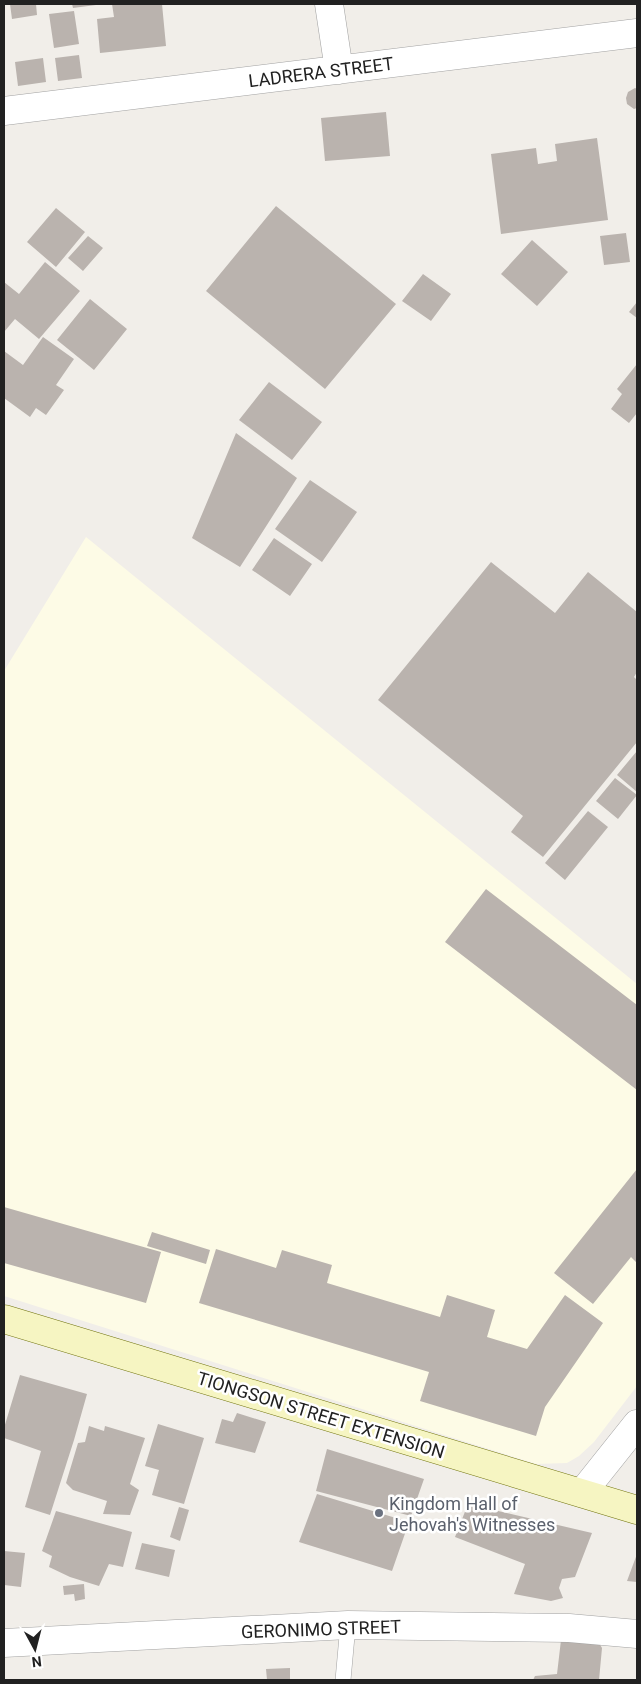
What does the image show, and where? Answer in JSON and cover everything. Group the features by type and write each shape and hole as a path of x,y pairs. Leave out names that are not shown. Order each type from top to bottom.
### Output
{"street":[{"path":"329,4 339,70"},
{"name":"LADRERA STREET","path":"4,111 637,32"},
{"name":"TIONGSON STREET EXTENSION","path":"4,1320 637,1510"},
{"path":"582,1493 637,1424"},
{"name":"GERONIMO STREET","path":"4,1643 348,1625 569,1628 637,1634"}],"lane":[{"path":"343,1680 348,1625"}],"shaded area":[{"path":"86,537 637,984 637,1386 594,1442 579,1456 567,1463 536,1464 4,1296 4,671"}],"building":[{"path":"10,4 36,4 37,15 12,19"},
{"path":"72,4 95,4 96,5 73,8"},
{"path":"112,4 162,4 166,46 100,53 97,19 114,17"},
{"path":"74,11 79,44 54,48 49,14"},
{"path":"79,55 82,78 58,81 55,58"},
{"path":"43,58 46,82 18,86 15,62"},
{"path":"635,88 637,89 637,108 634,109 627,104 626,98 628,92"},
{"path":"386,112 390,156 325,161 321,118"},
{"path":"597,138 608,220 501,234 491,154 536,148 538,164 557,161 555,144"},
{"path":"276,206 396,304 325,389 206,291"},
{"path":"56,208 85,232 56,267 27,242"},
{"path":"626,233 630,262 604,265 600,236"},
{"path":"88,236 103,248 83,271 68,258"},
{"path":"532,240 568,272 537,306 501,274"},
{"path":"45,262 80,291 39,339 15,319 4,332 4,282 19,294"},
{"path":"423,274 451,294 431,321 402,301"},
{"path":"90,299 127,329 94,370 57,340"},
{"path":"637,302 637,318 629,312"},
{"path":"43,337 74,359 56,385 64,390 46,415 36,408 30,417 4,398 4,351 23,365"},
{"path":"637,364 637,413 629,423 611,409 622,394 617,389"},
{"path":"269,382 322,422 292,460 239,420"},
{"path":"236,433 297,478 240,567 192,538"},
{"path":"310,480 357,512 322,562 275,529"},
{"path":"274,538 312,564 290,596 252,570"},
{"path":"491,562 555,613 588,572 637,612 637,672 634,677 637,680 637,742 543,857 511,832 523,816 378,700"},
{"path":"637,751 637,792 617,775"},
{"path":"615,778 637,795 618,819 596,801"},
{"path":"588,811 608,827 565,880 545,863"},
{"path":"486,889 637,1005 637,1090 445,942"},
{"path":"637,1169 637,1260 636,1262 631,1257 593,1304 554,1273"},
{"path":"4,1207 161,1252 146,1303 4,1263"},
{"path":"152,1232 210,1250 206,1264 147,1246"},
{"path":"216,1249 276,1268 282,1250 332,1265 327,1283 440,1317 447,1295 495,1310 487,1337 527,1349 565,1295 603,1323 545,1407 536,1436 420,1401 429,1372 199,1303"},
{"path":"20,1375 87,1394 50,1515 25,1507 41,1451 4,1438 4,1428"},
{"path":"237,1413 266,1422 255,1453 215,1443 222,1419 233,1422"},
{"path":"158,1424 204,1438 184,1504 152,1495 159,1470 145,1466"},
{"path":"89,1426 104,1431 105,1426 145,1438 130,1484 139,1490 130,1515 103,1514 107,1501 73,1490 66,1483 78,1443 85,1442"},
{"path":"327,1449 424,1479 411,1516 316,1491"},
{"path":"317,1494 409,1522 392,1571 299,1542"},
{"path":"468,1504 592,1533 575,1577 562,1579 559,1588 563,1598 551,1601 514,1594 525,1564 455,1537"},
{"path":"179,1507 189,1510 180,1541 170,1537"},
{"path":"56,1511 132,1532 123,1567 109,1564 99,1586 70,1577 49,1567 52,1556 42,1551"},
{"path":"142,1543 175,1550 169,1577 135,1569"},
{"path":"4,1551 25,1553 21,1587 4,1585"},
{"path":"637,1554 637,1582 627,1581"},
{"path":"84,1584 85,1599 75,1601 74,1594 64,1595 63,1586"},
{"path":"596,1638 602,1648 599,1680 533,1680 535,1676 557,1674 561,1640"},
{"path":"290,1668 290,1680 267,1680 266,1669"}],"place":[{"name":"Kingdom Hall of Jehovah's Witnesses","path":"379,1513"}]}
